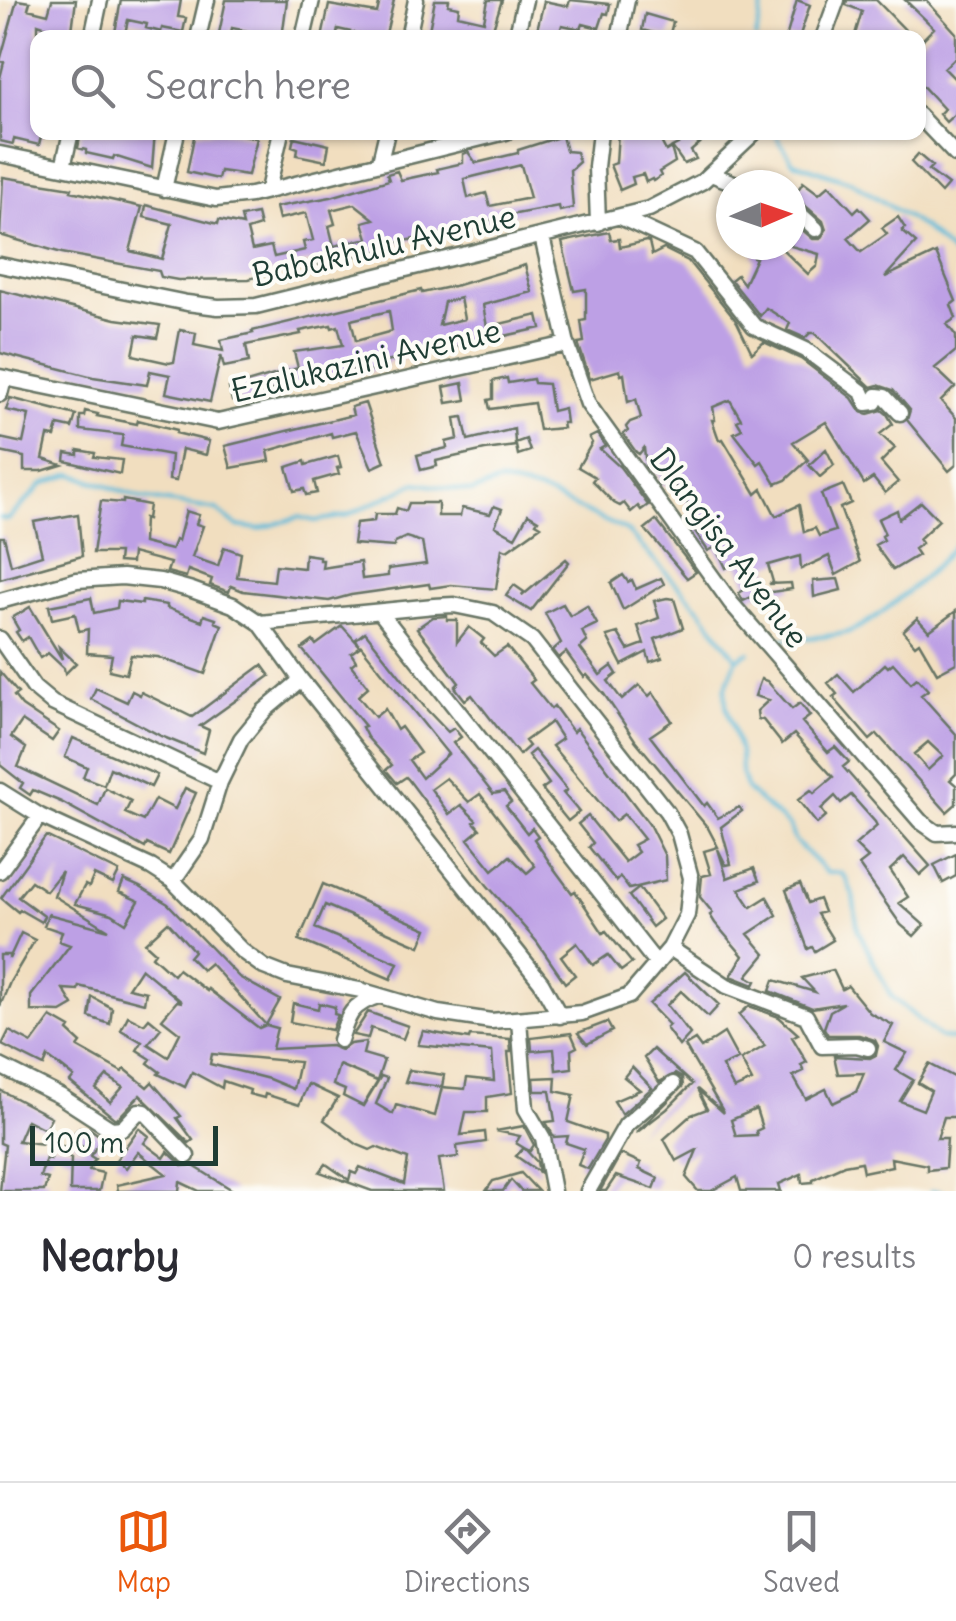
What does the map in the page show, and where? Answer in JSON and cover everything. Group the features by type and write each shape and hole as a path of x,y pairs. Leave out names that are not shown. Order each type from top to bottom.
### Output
{"street":[{"path":"94,30 100,0"},
{"path":"200,30 207,0"},
{"path":"305,30 312,0"},
{"path":"410,30 416,0"},
{"path":"518,30 525,0"},
{"path":"621,30 627,0"},
{"path":"827,30 837,0"},
{"path":"926,123 956,155"},
{"path":"63,168 68,140"},
{"path":"164,189 175,140"},
{"path":"268,190 279,140"},
{"path":"380,162 385,140"},
{"path":"0,154 216,199 268,190 470,140"},
{"path":"598,224 599,140"},
{"name":"Babakhulu Avenue","path":"0,265 187,303 256,306 620,217 684,194 747,140"},
{"path":"711,174 716,176"},
{"path":"620,217 695,252 754,326 806,350 862,392 866,403 875,402 877,396 885,397 900,414"},
{"path":"806,220 816,230"},
{"name":"Dlangisa Avenue","path":"542,237 567,344 588,404 731,603 920,822 936,834 956,832"},
{"name":"Ezalukazini Avenue","path":"2,377 218,422 567,344"},
{"path":"0,394 2,377"},
{"path":"0,601 77,580 139,578 178,586 233,605 260,623 300,680 541,982 560,1016"},
{"path":"0,791 40,816 173,881 242,951 264,967 287,976 468,1019 560,1016 600,1008 629,996 670,948 687,915 691,878 679,834 668,812 532,640 493,613 454,605 260,623"},
{"path":"380,612 657,964"},
{"path":"0,639 34,688 52,703 220,782"},
{"path":"173,881 202,839 235,749 253,724 300,680"},
{"path":"0,871 40,816"},
{"path":"670,948 727,986 806,1016 822,1046 868,1048"},
{"path":"340,1040 351,1009 378,996"},
{"path":"519,1020 526,1109 543,1138 553,1191"},
{"path":"0,1066 60,1096 111,1129 123,1128 138,1111 145,1112 187,1156"},
{"path":"588,1191 626,1126 673,1084"}],"building":[{"path":"17,0 30,2 28,9 48,14 52,0 76,0 72,30 38,24 38,30 30,30 30,140 40,140 39,145 14,139 13,144 0,141 0,78 4,62 0,61"},
{"path":"121,0 181,0 178,17 186,18 183,30 154,30 146,28 147,24 128,20 126,30 115,30"},
{"path":"226,0 287,0 283,30 220,30"},
{"path":"380,0 394,0 387,30 324,30 329,5 377,13"},
{"path":"435,0 449,0 448,5 459,7 458,15 484,21 488,0 502,0 493,30 429,30"},
{"path":"570,0 610,4 599,28 583,24 581,29 562,25 560,30 537,30 544,1 568,6"},
{"path":"797,0 810,5 802,30 788,30"},
{"path":"847,0 876,0 905,30 856,30 862,11 846,5"},
{"path":"905,0 926,0 956,33 956,57 944,68 956,80 956,113 946,122 939,114 944,109 926,90 926,36 934,28"},
{"path":"645,14 673,22 671,30 642,30"},
{"path":"80,140 154,140 152,168 78,148"},
{"path":"193,140 257,140 248,175 220,171 218,179 187,172"},
{"path":"293,140 329,145 326,161 297,155 298,148 292,146"},
{"path":"549,140 563,140 566,151 576,152 579,162 570,170 573,208 560,211 559,206 505,216 388,244 388,248 338,261 319,265 308,262 249,279 161,277 159,271 62,253 0,235 3,177 72,188 71,191 142,207 130,251 162,259 172,224 144,217 146,205 218,224 219,220 243,225 241,217 257,214 260,226 247,230 252,250 271,246 274,257 305,250 303,242 313,240 306,213 279,219 276,207 331,197 389,180 387,174 397,171 401,180 438,172 437,169 463,163 463,154 468,152 476,163 518,153","holes":["521,165 530,198 490,206 486,193 468,198 464,179","355,204 374,219 363,222 368,238 334,246 329,226 335,224 331,210"]},
{"path":"617,140 660,140 666,151 671,148 675,162 653,181 646,182 643,174 632,177 634,184 620,190 610,165 616,163"},
{"path":"676,140 704,140 691,151 696,159 684,164 672,147 678,144"},
{"path":"918,154 932,166 928,170 948,185 941,193 911,162"},
{"path":"806,184 819,194 829,185 854,212 859,207 870,219 848,238 861,252 887,234 882,228 898,217 905,228 902,231 916,243 885,277 936,253 956,301 951,305 956,318 947,324 956,336 956,351 935,368 955,387 941,401 956,418 956,465 949,471 907,420 910,410 893,390 871,387 815,333 805,338 787,330 790,323 766,308 760,316 731,280 737,275 744,284 755,260 794,260 808,274 817,266 819,254 806,250 806,233 820,239 826,230 823,221 806,206"},
{"path":"609,232 611,240 619,239 620,247 646,241 652,255 664,249 688,261 737,322 752,353 764,342 801,359 852,398 861,412 882,410 887,414 893,424 880,434 895,448 881,462 898,482 885,493 873,478 864,484 826,422 793,442 808,460 776,484 762,461 758,464 734,433 742,429 737,421 741,419 730,400 713,407 712,420 719,440 723,439 756,494 762,489 776,516 799,505 804,532 815,528 819,536 835,531 821,494 843,485 851,503 840,508 860,562 836,575 829,556 801,569 800,556 768,565 773,582 769,584 791,583 792,589 758,594 743,601 739,593 749,587 738,562 726,568 716,547 708,551 691,525 694,523 682,488 660,485 659,475 646,467 644,448 639,454 636,452 623,434 630,422 641,418 636,399 628,402 624,374 620,370 590,379 578,343 584,342 581,321 586,320 586,289 574,291 562,242"},
{"path":"525,265 532,292 483,305 487,327 538,315 541,328 386,362 387,367 367,372 365,367 257,394 258,399 241,402 232,401 229,388 298,368 294,352 343,345 338,326 246,345 249,362 224,367 221,355 210,402 166,393 170,375 150,371 147,385 93,377 0,353 0,290 116,319 160,325 157,338 137,335 133,355 169,363 174,362 180,330 196,333 194,345 223,351 221,340 252,331 421,290 422,293","holes":["460,298 464,319 439,325 444,302","389,311 392,331 356,341 351,320"]},
{"path":"507,378 508,383 533,379 534,383 548,384 552,411 564,408 563,428 539,430 534,403 490,409 493,381"},
{"path":"463,383 466,400 447,403 444,387"},
{"path":"10,398 76,415 72,428 58,425 55,437 48,436 43,459 62,465 24,471 24,457 0,452 0,438 23,443 29,415 6,410"},
{"path":"365,403 385,462 372,468 356,431 332,437 331,433 268,451 270,461 231,468 225,446 353,415 351,407"},
{"path":"85,411 137,424 138,420 209,441 206,455 182,449 176,481 169,480 171,455 121,446 123,435 80,430 80,416"},
{"path":"463,417 468,440 514,429 515,443 526,439 530,451 518,455 516,446 485,450 436,461 437,466 421,470 417,455 447,448 446,442 458,439 455,418"},
{"path":"597,434 605,446 600,449 620,467 648,505 641,510 638,506 631,512 624,503 614,503 592,481 595,477 578,467 592,443 589,438"},
{"path":"826,449 834,465 820,477 809,465"},
{"path":"78,450 95,453 94,457 122,460 120,474 65,461 66,453 78,455"},
{"path":"338,456 339,474 314,481 317,493 294,491 287,467"},
{"path":"101,501 149,505 143,543 171,550 178,541 186,511 199,515 196,524 203,526 192,557 218,566 224,547 241,553 237,577 274,581 276,565 304,568 305,554 319,556 322,568 360,562 362,579 388,576 388,569 426,564 422,542 406,537 395,542 394,547 353,544 356,523 374,521 375,514 395,514 397,508 406,511 409,503 438,503 438,516 460,516 462,508 490,514 494,506 502,509 495,526 515,537 528,514 541,526 507,550 502,548 496,589 451,585 430,588 429,584 329,601 243,591 231,586 229,592 210,585 212,579 188,570 186,577 167,572 170,563 132,553 131,563 118,562 119,553 93,553"},
{"path":"921,502 939,520 919,539 922,543 914,549 918,555 893,570 875,545 884,540 885,534 878,519 897,510 899,519"},
{"path":"78,514 82,556 0,579 0,537 4,537 11,565 42,555 34,522"},
{"path":"656,520 696,572 687,578 645,529"},
{"path":"566,559 569,562 531,611 506,596 514,585 524,592 522,596"},
{"path":"623,575 628,582 632,580 636,589 661,578 664,584 623,610 611,583"},
{"path":"838,579 841,590 814,597 813,581"},
{"path":"91,598 94,613 117,608 118,601 142,601 167,605 202,621 204,615 216,619 222,625 205,674 158,657 131,655 126,674 109,670 112,655 87,653 88,629 79,631 75,614 52,619 49,606"},
{"path":"674,599 683,628 655,639 662,658 650,662 647,652 622,665 607,636 618,633 628,650 644,644 638,626 659,618 654,601"},
{"path":"563,604 570,616 587,606 597,624 582,631 587,642 580,648 600,675 612,666 617,674 608,681 622,700 639,685 649,696 653,692 672,721 650,736 704,806 707,803 718,818 739,807 742,811 721,827 731,864 726,865 718,849 727,878 754,868 759,881 739,889 751,907 767,897 777,915 748,934 765,954 747,976 756,981 754,985 731,976 743,956 715,923 710,915 713,913 700,897 702,876 711,874 704,851 718,847 708,828 635,740 604,694 587,675 584,677 566,652 559,658 553,650 561,643 545,613"},
{"path":"30,607 62,659 59,647 76,663 65,674 48,653 40,658 28,637 22,641 16,632 19,630 12,618"},
{"path":"956,611 956,663 937,673 919,642 915,645 903,631 917,618 929,631"},
{"path":"447,616 447,620 457,620 457,642 469,627 484,639 481,643 494,656 507,647 551,709 554,706 573,732 576,728 649,824 665,856 666,880 629,889 620,877 616,881 589,847 593,843 578,824 588,816 625,862 638,852 633,845 644,839 624,814 615,821 552,746 562,739 551,722 525,741 529,746 519,755 472,695 465,700 455,687 459,683 417,628 433,617"},
{"path":"342,626 360,646 356,639 365,632 427,710 448,732 454,728 461,737 453,743 493,794 504,792 511,802 506,806 527,833 532,828 538,836 534,839 572,893 575,891 603,933 606,931 632,963 621,971 608,955 593,965 577,943 561,956 575,975 565,983 408,779 397,783 386,770 392,765 367,737 362,727 365,726 302,649 313,641 316,645","holes":["361,646 448,754 422,778 409,760 420,753 401,727 397,730 385,709 375,717 358,696 368,687 351,665 356,661 351,653","446,778 469,802 480,794 535,866 527,873 510,856 493,870 468,839 480,829 476,820 461,805 449,814 431,789"]},
{"path":"893,663 911,683 917,678 928,690 921,695 956,734 956,774 950,780 956,785 956,804 947,812 877,734 870,740 833,697 837,694 828,683 838,674 854,692 885,664 888,667","holes":["928,742 943,756 928,770 914,754"]},
{"path":"262,665 270,676 200,726 209,730 203,753 91,699 96,688 127,702 132,691 140,695 141,692 192,717"},
{"path":"0,672 18,693 14,696 22,706 59,731 52,741 22,721 11,737 26,748 18,767 98,805 105,788 131,801 125,813 143,821 155,799 175,809 185,788 196,793 169,854 147,844 145,848 61,802 33,790 30,795 20,788 23,783 0,765"},
{"path":"761,679 792,709 800,703 810,716 802,722 828,752 835,747 849,762 843,767 930,866 920,875 904,857 890,870 908,897 899,903 924,925 914,936 901,925 859,865 868,858 855,845 877,826 875,822 851,795 841,803 835,796 821,809 826,816 817,824 798,800 833,777 794,734 782,744 758,719 757,711 769,700 755,696"},
{"path":"73,738 157,775 151,787 110,768 104,785 83,777 87,767 65,757"},
{"path":"534,750 567,790 563,793 579,812 568,821 542,789 549,784 528,755"},
{"path":"46,836 119,872 113,884 94,875 75,904 112,914 126,923 139,901 119,892 124,880 140,887 168,904 239,977 280,1000 266,1025 277,1028 272,1049 331,1046 341,1050 366,1042 363,1054 384,1060 377,1081 339,1065 333,1085 345,1090 343,1096 363,1106 381,1076 387,1078 376,1104 393,1114 396,1105 435,1116 442,1087 465,1089 467,1078 494,1081 492,1052 418,1045 423,1031 469,1039 510,1039 512,1093 487,1097 487,1112 466,1112 461,1135 485,1132 486,1142 457,1146 458,1157 439,1159 444,1191 372,1191 320,1172 326,1164 349,1180 351,1172 356,1174 360,1167 404,1184 408,1159 358,1145 324,1120 338,1098 308,1084 299,1105 265,1094 264,1098 249,1094 250,1090 223,1081 222,1088 192,1072 185,1087 158,1074 148,1063 151,1059 137,1050 142,1042 121,1030 128,1016 144,1024 149,1018 161,1028 148,1044 168,1057 180,1033 162,1019 177,1001 182,1002 141,968 128,988 146,992 144,1003 79,986 78,990 63,989 73,1005 61,1012 31,1011 31,996 70,945 59,941 62,932 44,926 48,914 109,930 54,896 62,871 46,891 31,881 18,897 44,916 41,922 18,912 1,898","holes":["168,922 194,951 189,957 202,970 210,963 266,1025 259,1028 178,969 173,975 152,956 155,952 145,943","212,1054 299,1062 293,1089 210,1064"]},
{"path":"956,854 956,876 943,883 934,865"},
{"path":"323,884 427,929 420,946 325,905 315,928 398,963 391,979 299,940"},
{"path":"800,884 808,903 819,899 824,912 817,914 833,940 815,951 812,947 808,949 786,890"},
{"path":"639,888 662,919 652,927 629,896"},
{"path":"21,933 35,940 0,1006 0,955 9,955 9,959"},
{"path":"833,970 842,989 848,986 870,1013 893,1025 884,1042 907,1053 896,1070 913,1080 900,1101 923,1110 931,1091 918,1083 929,1064 956,1078 956,1117 944,1117 937,1138 947,1138 945,1168 927,1170 927,1165 891,1158 892,1166 863,1172 861,1162 844,1165 813,1182 802,1183 801,1174 779,1184 781,1191 741,1191 737,1177 711,1191 698,1191 686,1177 697,1150 676,1161 664,1139 691,1115 707,1109 697,1089 724,1113 685,1046 695,1040 701,1048 724,1033 738,1059 722,1066 734,1089 752,1081 741,1060 765,1046 739,1015 749,1006 779,1017 798,1034 792,1037 807,1062 801,1065 804,1071 793,1076 806,1099 826,1089 833,1103 856,1092 864,1073 838,1074 834,1056 870,1058 876,1055 878,1046 875,1040 859,1035 828,1035 824,1028 830,1011 844,1003 812,1008 770,991 774,980 815,992 802,978","holes":["756,1109 762,1128 756,1131 757,1135 736,1136 731,1120"]},
{"path":"685,972 719,1005 708,1017 681,991 667,1005 690,1034 679,1046 666,1028 669,1025 649,1004"},
{"path":"92,997 112,1008 110,1024 89,1017"},
{"path":"293,1003 318,1009 319,1003 335,1007 334,1014 338,1015 332,1030 290,1022"},
{"path":"368,1012 408,1026 403,1039 371,1028 368,1038 353,1035"},
{"path":"51,1017 70,1028 68,1031 81,1043 78,1047 122,1072 125,1069 147,1087 152,1082 181,1116 177,1118 193,1140 189,1143 140,1095 114,1118 70,1082 74,1077 48,1057 44,1066 2,1045 9,1031 32,1043","holes":["107,1076 123,1087 110,1102 96,1089"]},
{"path":"607,1022 612,1031 587,1044 578,1033"},
{"path":"571,1033 577,1047 571,1050 572,1068 556,1070 554,1049 532,1051 531,1038"},
{"path":"653,1049 692,1084 636,1133 683,1086 682,1078 675,1074 659,1082 644,1058"},
{"path":"632,1067 652,1088 622,1114 614,1101 640,1090 624,1077"},
{"path":"409,1070 444,1075 442,1087 405,1082"},
{"path":"556,1077 555,1091 574,1095 568,1122 605,1135 588,1169 578,1165 584,1149 566,1143 568,1136 554,1137 546,1122 555,1121 550,1091 535,1091 534,1078"},
{"path":"0,1090 51,1117 45,1129 27,1120 18,1141 87,1149 68,1139 80,1127 103,1138 90,1156 95,1159 89,1170 103,1173 99,1191 70,1191 71,1158 53,1150 40,1177 48,1179 44,1191 0,1191 5,1145 0,1143"},
{"path":"524,1126 534,1145 530,1151 516,1143 520,1136 496,1131"},
{"path":"139,1128 149,1136 144,1143 164,1158 168,1152 183,1166 192,1165 234,1191 199,1191 180,1182 179,1191 118,1191 117,1185 166,1174 138,1152 126,1168 116,1160"},
{"path":"524,1148 537,1162 539,1172 516,1156"},
{"path":"621,1154 641,1163 639,1169 658,1178 654,1189 616,1176 606,1191 600,1191"},
{"path":"521,1173 538,1191 521,1191 511,1180 503,1191 486,1191 493,1181"}],"waterway":[{"path":"758,30 764,0"},
{"path":"779,140 793,162 852,182 924,228 956,258"},
{"path":"0,518 8,520 43,484 72,474 142,498 217,510 237,526 259,529 299,517 315,521 346,516 416,483 472,492 500,482 542,492 627,531 701,610 737,659"},
{"path":"770,641 830,636 860,627 906,593 956,543"},
{"path":"749,652 737,659 725,689 747,790 790,827 794,840 827,873 841,873 846,878 858,930 891,996 940,1038 956,1039"},
{"path":"931,1191 941,1191"}]}
